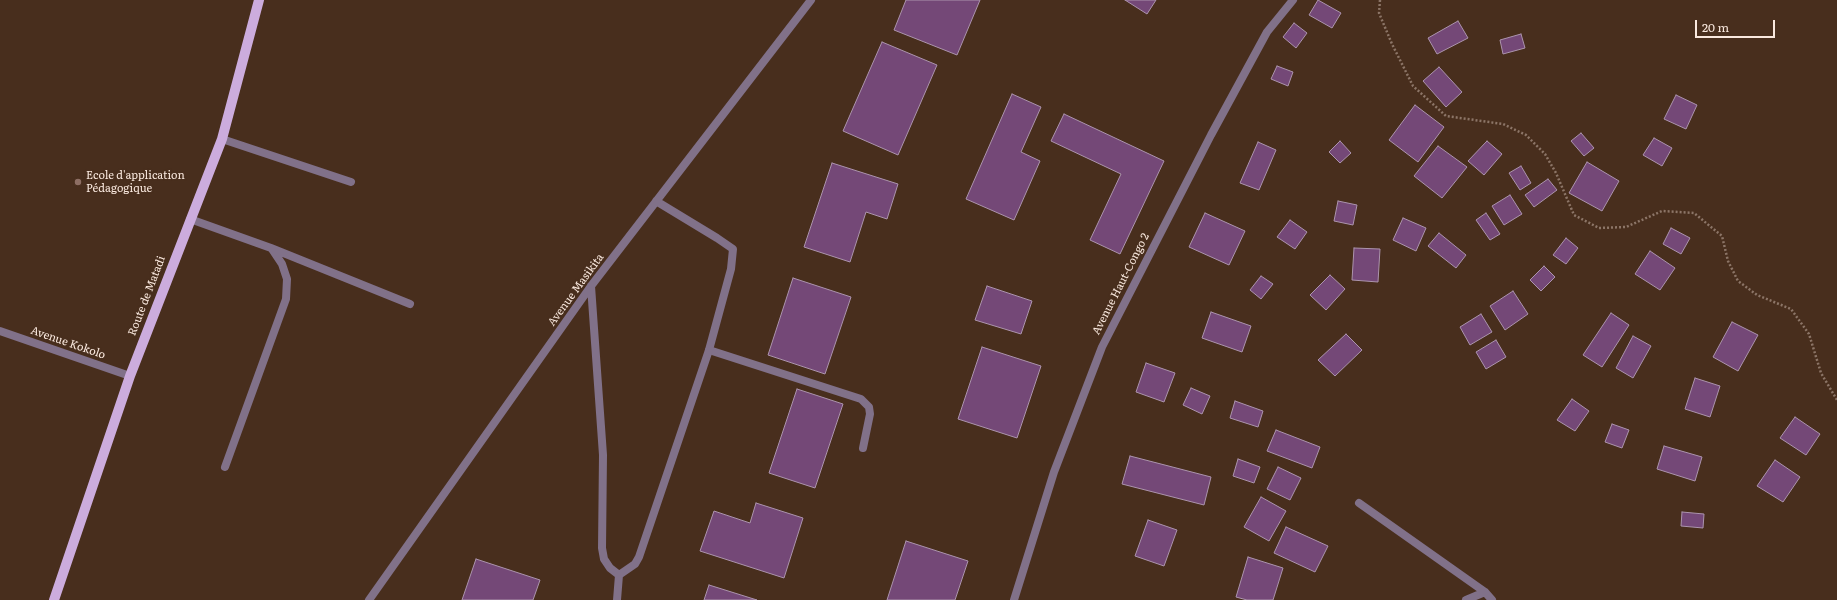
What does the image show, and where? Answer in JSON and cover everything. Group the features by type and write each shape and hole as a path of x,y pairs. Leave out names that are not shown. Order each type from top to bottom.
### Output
{"main road":[{"name":"Route de Matadi","path":"54,600 130,376 222,140 259,0"}],"street":[{"name":"Avenue Masikita","path":"369,600 591,286 811,0"},
{"name":"Avenue Haut-Congo 2","path":"1014,600 1054,472 1102,347 1218,121 1267,32 1293,0"},
{"path":"222,140 351,182"},
{"path":"619,575 635,564 639,557 709,350 731,269 733,250 717,238 656,201"},
{"path":"190,219 271,248 410,304"},
{"path":"225,468 286,299 287,279 282,264 271,248"},
{"path":"591,286 603,455 602,548 604,559 610,568 619,575"},
{"name":"Avenue Kokolo","path":"0,331 130,376"},
{"path":"709,350 861,399 869,407 870,414 863,448"},
{"path":"1359,503 1485,592 1492,600"},
{"path":"617,600 619,575"},
{"path":"1466,600 1485,592"}],"path":[{"path":"1380,0 1380,13 1382,20 1413,86 1446,116 1503,124 1526,135 1545,154 1556,173 1574,215 1599,228 1626,227 1662,211 1694,214 1722,236 1728,261 1738,281 1757,295 1791,310 1809,334 1822,373 1837,400"}],"building":[{"path":"906,0 980,0 957,55 894,30"},
{"path":"1125,0 1156,0 1147,14"},
{"path":"1318,0 1341,13 1332,28 1309,15"},
{"path":"1458,21 1468,38 1437,54 1428,38"},
{"path":"1294,23 1307,33 1296,48 1283,37"},
{"path":"1521,34 1525,48 1503,54 1500,40"},
{"path":"882,42 937,65 898,155 843,131"},
{"path":"1277,66 1293,72 1288,86 1271,79"},
{"path":"1439,67 1462,92 1446,107 1423,81"},
{"path":"1012,94 1041,107 1021,152 1040,161 1014,220 966,199"},
{"path":"1676,95 1697,105 1686,129 1664,119"},
{"path":"1415,105 1444,127 1418,162 1389,140"},
{"path":"1064,114 1164,161 1120,254 1090,240 1121,174 1051,141"},
{"path":"1581,133 1594,148 1584,156 1571,141"},
{"path":"1654,138 1672,148 1662,166 1643,155"},
{"path":"1340,141 1351,153 1340,163 1329,152"},
{"path":"1487,141 1502,154 1484,175 1468,161"},
{"path":"1258,142 1276,150 1259,190 1240,183"},
{"path":"1438,146 1467,167 1442,198 1414,176"},
{"path":"1587,162 1619,181 1602,211 1569,193"},
{"path":"832,163 898,184 887,219 866,212 850,262 804,247"},
{"path":"1521,166 1531,183 1520,190 1509,173"},
{"path":"1548,179 1557,190 1534,207 1525,195"},
{"path":"1510,195 1522,214 1504,225 1492,206"},
{"path":"1338,201 1357,205 1353,225 1334,221"},
{"path":"1205,213 1245,231 1229,265 1189,247"},
{"path":"1486,213 1500,234 1490,240 1476,220"},
{"path":"1403,218 1426,228 1416,251 1393,240"},
{"path":"1290,220 1307,232 1295,249 1277,237"},
{"path":"1671,228 1690,238 1681,254 1663,244"},
{"path":"1439,233 1466,255 1456,268 1428,246"},
{"path":"1566,238 1578,248 1566,264 1553,255"},
{"path":"1354,248 1380,249 1378,282 1352,280"},
{"path":"1650,251 1675,268 1660,290 1635,274"},
{"path":"1544,266 1555,277 1541,291 1530,280"},
{"path":"1330,275 1345,289 1326,310 1310,295"},
{"path":"1261,276 1273,284 1261,299 1250,290"},
{"path":"793,278 851,297 825,374 768,355"},
{"path":"987,286 1032,301 1021,334 975,320"},
{"path":"1513,291 1528,314 1505,330 1490,306"},
{"path":"1211,312 1251,326 1242,352 1202,338"},
{"path":"1611,313 1629,325 1602,367 1583,355"},
{"path":"1481,314 1492,332 1470,345 1460,327"},
{"path":"1732,322 1758,335 1738,371 1713,357"},
{"path":"1346,334 1362,350 1335,376 1318,360"},
{"path":"1633,336 1651,346 1633,378 1616,368"},
{"path":"1496,340 1506,357 1486,369 1476,352"},
{"path":"982,347 1041,366 1017,438 958,419"},
{"path":"1146,363 1175,373 1164,402 1136,392"},
{"path":"1695,378 1720,386 1710,417 1685,409"},
{"path":"1191,388 1210,396 1202,414 1183,405"},
{"path":"797,389 843,404 815,488 769,473"},
{"path":"1572,399 1589,411 1575,431 1557,420"},
{"path":"1235,401 1263,411 1258,427 1230,418"},
{"path":"1795,417 1820,434 1806,455 1780,438"},
{"path":"1612,424 1629,430 1622,448 1605,442"},
{"path":"1276,430 1320,447 1312,468 1267,451"},
{"path":"1664,446 1702,457 1695,481 1657,469"},
{"path":"1130,456 1211,477 1204,505 1122,484"},
{"path":"1238,459 1260,467 1254,483 1233,476"},
{"path":"1775,460 1800,477 1783,502 1757,486"},
{"path":"1278,467 1301,478 1290,500 1267,489"},
{"path":"1261,497 1286,511 1269,541 1244,527"},
{"path":"756,503 803,518 784,578 700,551 714,511 750,523"},
{"path":"1682,512 1704,514 1703,528 1681,526"},
{"path":"1148,520 1177,530 1164,566 1135,556"},
{"path":"1286,527 1328,546 1315,572 1274,553"},
{"path":"906,541 968,561 955,600 887,600"},
{"path":"1248,557 1283,568 1273,600 1247,600 1236,597"},
{"path":"476,559 540,580 533,600 462,600"},
{"path":"709,585 757,600 704,600"}],"place":[{"name":"Ecole d'application Pédagogique","path":"78,182"}]}
